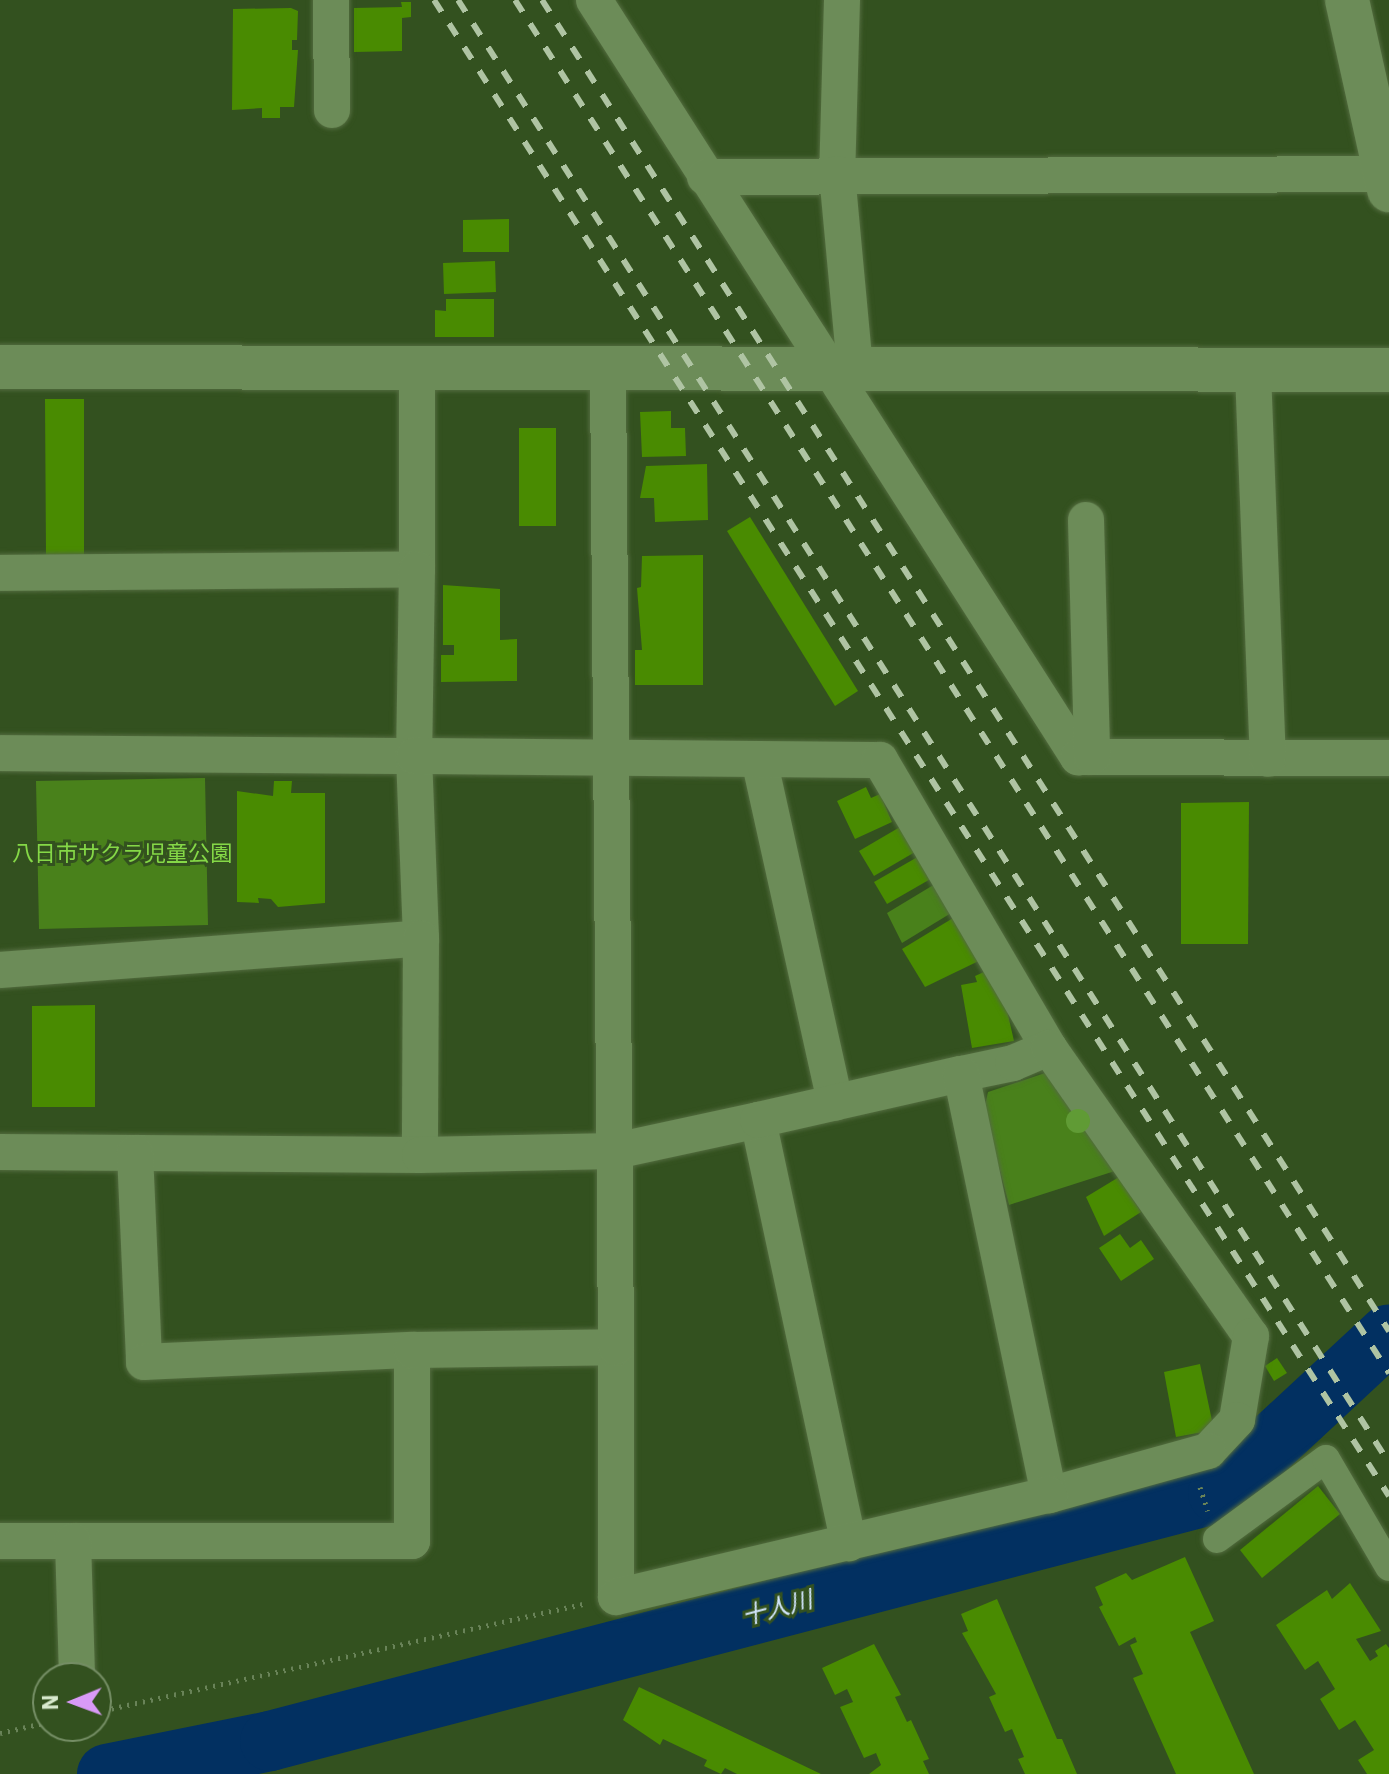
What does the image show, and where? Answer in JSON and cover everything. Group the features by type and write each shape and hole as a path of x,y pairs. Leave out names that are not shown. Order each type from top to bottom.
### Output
{"street":[{"path":"331,0 332,110"},
{"path":"594,0 705,177 840,369 1078,757 1389,758"},
{"path":"840,369 837,174 842,0"},
{"path":"705,177 837,174 1387,182 1347,0"},
{"path":"0,367 1389,370"},
{"path":"0,753 615,759 880,760 1049,1048 1251,1336 1237,1420 1208,1451 1049,1495 616,1597 615,759 608,367"},
{"path":"417,369 414,756 421,938 420,1155"},
{"path":"1253,372 1268,759"},
{"path":"1086,520 1092,757"},
{"path":"0,573 417,569"},
{"path":"759,759 835,1103"},
{"path":"0,970 421,938"},
{"path":"0,1152 420,1155 615,1151 1013,1063 1049,1048"},
{"path":"961,1074 1049,1495"},
{"path":"758,1120 849,1543"},
{"path":"135,1153 144,1362 412,1350 616,1347"},
{"path":"0,1541 412,1541 412,1350"},
{"path":"1217,1539 1326,1459 1389,1567"},
{"path":"73,1541 77,1662"}],"path":[{"path":"1190,1457 1217,1539"},
{"path":"112,1708 616,1597"},
{"path":"0,1733 32,1726"}],"green space":[{"name":"八日市サクラ児童公園","path":"205,778 208,925 39,929 36,781"},
{"path":"945,878 961,907 902,943 887,913"},
{"path":"1045,1073 1118,1170 1009,1205 984,1110 988,1092"}],"building":[{"path":"401,2 411,2 411,17 402,18 402,51 354,52 354,8 402,7"},
{"path":"291,8 298,11 297,40 292,40 292,50 298,50 294,107 280,107 280,118 262,118 262,108 232,110 233,9"},
{"path":"509,219 509,252 463,252 463,220"},
{"path":"495,261 496,292 444,294 443,263"},
{"path":"446,299 494,299 494,337 435,337 435,310 446,311"},
{"path":"45,399 84,399 84,555 46,556"},
{"path":"671,411 671,428 685,428 686,456 642,457 640,412"},
{"path":"519,428 556,428 556,526 519,526"},
{"path":"707,464 708,520 655,522 654,498 640,498 646,466"},
{"path":"750,517 858,691 835,706 727,531"},
{"path":"703,555 703,685 635,685 635,650 642,650 637,588 641,587 642,556"},
{"path":"443,585 500,589 500,640 517,639 517,681 441,682 441,655 454,655 454,645 443,645"},
{"path":"274,781 292,781 291,793 325,793 325,903 278,907 271,899 258,898 259,903 237,902 237,791 273,796"},
{"path":"866,787 871,798 880,794 892,822 855,839 837,801"},
{"path":"1249,802 1248,944 1181,944 1181,803"},
{"path":"900,827 915,852 874,876 859,851"},
{"path":"921,855 934,877 887,904 874,882"},
{"path":"963,912 989,956 925,987 902,949"},
{"path":"997,966 1014,1041 972,1048 961,985 977,982 975,976"},
{"path":"95,1005 95,1107 32,1107 32,1006"},
{"path":"1119,1177 1141,1212 1104,1236 1086,1197"},
{"path":"1120,1234 1130,1248 1141,1240 1154,1259 1121,1281 1099,1248"},
{"path":"1277,1358 1287,1373 1274,1381 1265,1366"},
{"path":"1200,1364 1214,1430 1176,1437 1164,1372"},
{"path":"1318,1486 1340,1514 1262,1578 1240,1550"},
{"path":"1185,1557 1214,1621 1190,1632 1254,1774 1176,1774 1133,1678 1143,1674 1130,1645 1137,1642 1135,1637 1119,1646 1099,1607 1103,1605 1095,1587 1126,1573 1132,1580"},
{"path":"1350,1583 1381,1631 1356,1639 1370,1661 1378,1656 1375,1651 1386,1644 1389,1648 1389,1774 1367,1774 1358,1760 1374,1750 1355,1720 1339,1730 1320,1699 1335,1689 1318,1661 1305,1670 1276,1625 1327,1590 1332,1599"},
{"path":"997,1599 1057,1739 1062,1739 1077,1774 1025,1774 1018,1759 1024,1757 1012,1729 1005,1732 989,1697 996,1694 962,1633 968,1631 961,1614"},
{"path":"874,1644 901,1695 895,1697 907,1722 911,1720 929,1759 923,1761 929,1774 869,1774 881,1765 876,1753 864,1758 840,1707 853,1702 847,1689 835,1695 822,1668"},
{"path":"639,1687 821,1774 737,1774 725,1768 721,1774 704,1766 707,1760 663,1739 660,1745 623,1720"}],"waterway":[{"name":"十人川","path":"107,1774 270,1741 1218,1493 1389,1334"}],"railway":[{"path":"434,0 1389,1496"},
{"path":"458,0 1389,1463"},
{"path":"515,0 1389,1373"},
{"path":"542,0 1389,1331"}]}
